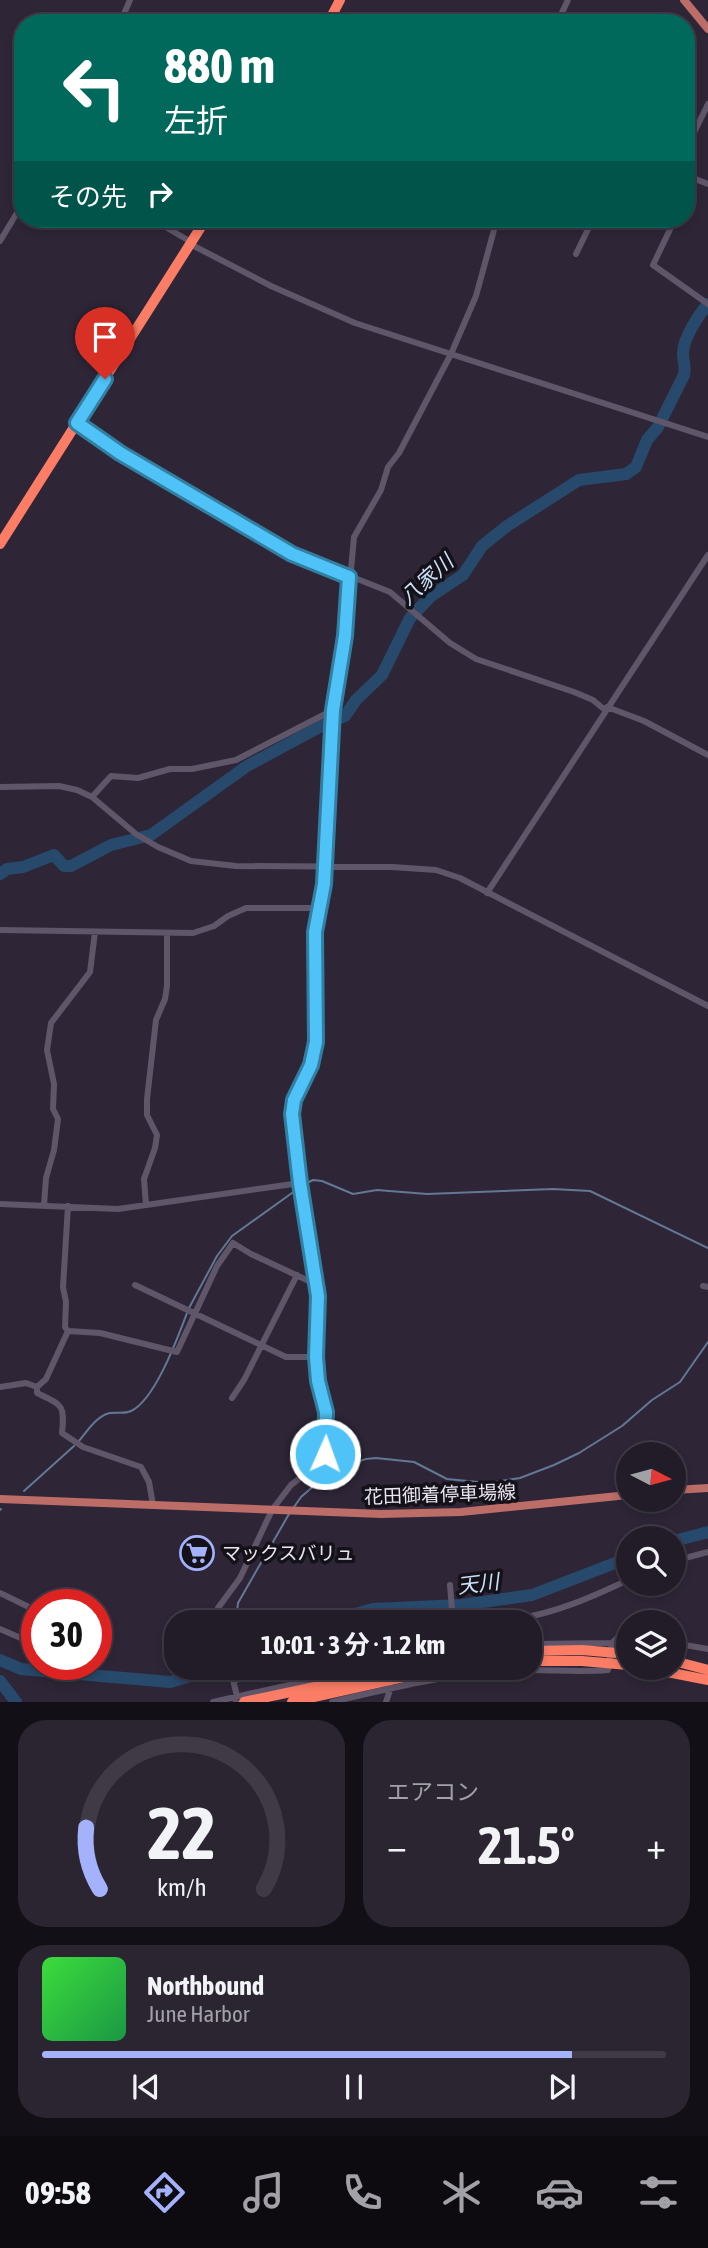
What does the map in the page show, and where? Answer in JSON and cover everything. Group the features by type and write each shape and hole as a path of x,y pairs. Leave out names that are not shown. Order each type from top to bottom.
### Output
{"highway":[{"path":"0,544 200,228"},
{"path":"542,1651 616,1654"},
{"path":"542,1661 616,1664"},
{"path":"686,1664 708,1670"},
{"path":"686,1676 708,1680"},
{"path":"239,1700 341,1680"},
{"path":"292,1702 390,1680"}],"main road":[{"path":"684,0 708,29"},
{"path":"686,1489 708,1488"},
{"name":"花田御着停車場線","path":"0,1500 381,1514 461,1512 616,1496"}],"street":[{"path":"695,131 708,104"},
{"path":"0,241 14,218"},
{"path":"167,228 271,286 355,323 708,437"},
{"path":"218,1610 240,1578 272,1510 291,1485 317,1465 325,1454 326,1412 318,1381 316,1357 318,1296 292,1114 294,1100 311,1065 316,1042 315,932 326,867 333,710 345,636 354,537 380,489 388,467 399,453 451,354 476,296 495,228"},
{"path":"576,254 589,228"},
{"path":"671,228 653,265 708,304"},
{"path":"77,423 120,453 292,554 390,592 450,643 476,659 574,692 606,709 644,721 708,755"},
{"path":"487,893 708,555"},
{"path":"92,797 111,776 138,778 170,769 192,769 236,760 333,710"},
{"path":"0,787 59,786 77,790 92,797 136,834 191,861 236,866 392,867 436,870 460,878 708,1006"},
{"path":"0,930 194,933 214,926 246,908 319,908"},
{"path":"44,1205 46,1178 54,1150 58,1119 53,1109 54,1084 47,1049 51,1023 90,971 94,932"},
{"path":"146,1205 144,1179 157,1135 147,1115 147,1099 156,1020 167,986 167,933"},
{"path":"0,1204 118,1209 300,1183"},
{"path":"68,1206 63,1287 66,1302 65,1327 68,1331"},
{"path":"68,1331 100,1334 177,1352 217,1266 233,1243 310,1282 316,1282"},
{"path":"232,1398 265,1341 297,1275"},
{"path":"135,1285 286,1357 316,1357"},
{"path":"68,1331 46,1379 37,1387 37,1393 61,1405 65,1411 62,1433 83,1447 141,1467 149,1482 153,1505"},
{"path":"0,1387 26,1383 37,1387"},
{"path":"686,1558 708,1552"},
{"path":"450,1585 452,1610"},
{"path":"542,1614 579,1603 616,1586"},
{"path":"0,1593 21,1603"},
{"path":"0,1629 21,1638"},
{"path":"332,1702 391,1688 496,1671 608,1670 612,1643 616,1639"},
{"path":"542,1643 612,1643"},
{"path":"686,1645 708,1649"},
{"path":"213,1702 239,1700 318,1680"},
{"path":"386,1702 395,1680"},
{"path":"234,1681 239,1700"}],"waterway":[{"name":"八家川","path":"0,874 7,869 23,867 54,855 64,866 71,866 111,845 151,835 247,766 345,716 356,700 382,675 410,618 431,596 463,575 482,546 507,526 579,480 626,474 636,467 647,440 658,427 684,375 683,353 686,341 696,320 708,304"},
{"path":"303,1185 313,1180 322,1181 353,1194 377,1190 427,1194 553,1189 590,1191 708,1248"},
{"path":"189,1308 217,1256 232,1236 299,1188"},
{"path":"78,1442 100,1417 131,1411 140,1405 165,1367 187,1313"},
{"path":"294,1507 301,1497 332,1470 366,1459 414,1462 447,1479 488,1483 520,1478 554,1465 622,1426 652,1400 680,1382 708,1342"},
{"path":"24,1491 74,1446"},
{"path":"237,1610 238,1603 289,1514"},
{"name":"天川","path":"686,1538 708,1532"},
{"name":"天川","path":"369,1610 461,1605 532,1595 616,1563"},
{"name":"天川","path":"0,1660 21,1669 170,1682 177,1680"},
{"path":"0,1681 16,1702"}],"place":[{"name":"マックスバリュ","path":"197,1553"}],"route":[{"path":"105,379 77,423 120,453 292,554 349,577 345,636 333,710 326,867 315,932 316,1042 311,1065 294,1100 292,1114 318,1296 316,1357 318,1381 326,1412 325,1454"}]}
